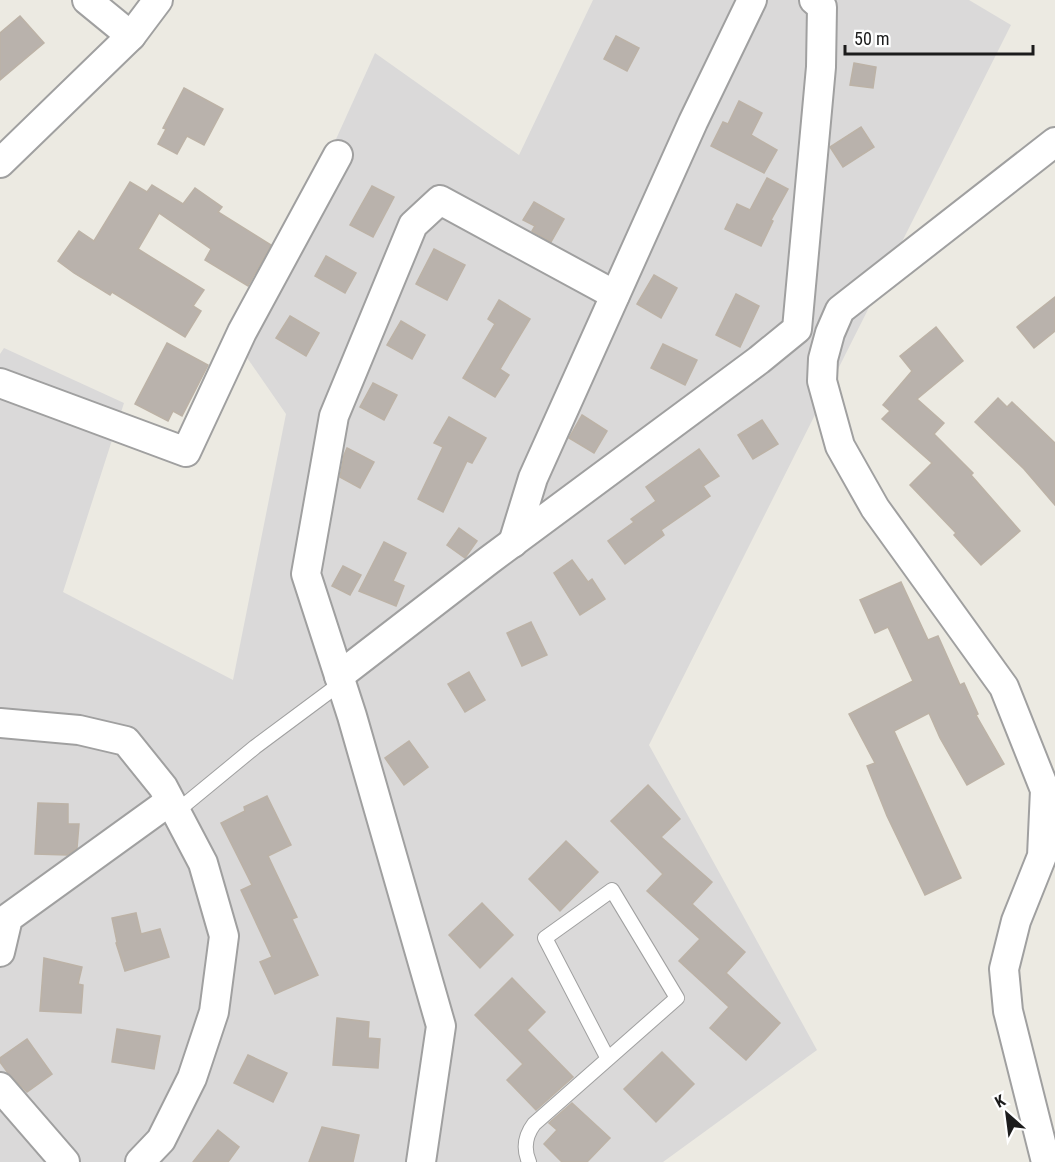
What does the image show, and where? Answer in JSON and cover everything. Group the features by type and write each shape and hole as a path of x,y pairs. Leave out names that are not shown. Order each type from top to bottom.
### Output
{"street":[{"path":"87,0 131,36"},
{"path":"0,163 131,36 158,0"},
{"path":"513,543 534,478 693,122 752,0"},
{"path":"340,679 513,543 759,360 797,329 821,67 822,7 814,0"},
{"path":"1046,1162 1008,1011 1004,969 1016,921 1042,855 1045,790 1004,687 875,508 840,446 822,381 823,360 830,333 840,310 1055,142"},
{"path":"0,383 186,452 242,332 338,155"},
{"path":"421,1162 441,1026 340,679 306,574 334,416 413,225 440,200 615,295"},
{"path":"0,723 79,730 126,741 163,787 203,863 224,936 214,1012 192,1078 161,1140 140,1162"},
{"path":"0,952 4,919 173,806"},
{"path":"0,1087 65,1162"}],"lane":[{"path":"173,806 255,747 340,679"},
{"path":"529,1162 525,1142 534,1124 608,1059 677,998 612,890 545,938 608,1059"}],"shaded area":[{"path":"593,0 969,0 1011,25 649,745 817,1050 663,1162 0,1162 0,354 4,348 124,403 63,592 233,680 286,414 241,349 375,53 519,155"}],"building":[{"path":"20,16 44,43 0,80 0,33"},
{"path":"616,36 639,48 627,71 604,59"},
{"path":"854,63 876,67 873,88 850,85"},
{"path":"184,88 223,109 204,145 187,136 177,154 158,144 166,129 163,128"},
{"path":"739,101 762,113 751,135 777,150 764,173 711,146 723,122 728,124"},
{"path":"861,127 874,147 843,167 830,147"},
{"path":"767,178 788,189 771,220 773,221 761,246 725,229 737,204 750,210"},
{"path":"130,182 147,192 152,185 183,204 195,188 222,207 218,212 271,245 248,286 205,260 211,249 159,213 138,249 204,290 193,306 201,311 185,337 112,292 110,295 58,261 79,231 94,241"},
{"path":"372,186 394,197 373,237 350,225"},
{"path":"534,202 564,219 551,242 532,231 535,226 523,220"},
{"path":"434,249 465,265 447,300 416,284"},
{"path":"326,256 356,273 345,293 315,276"},
{"path":"654,275 677,288 661,318 637,304"},
{"path":"736,294 759,306 740,347 716,335"},
{"path":"1055,297 1055,331 1034,348 1017,327"},
{"path":"499,300 530,319 500,369 509,375 495,397 463,378 495,324 488,319"},
{"path":"290,316 319,333 306,356 276,338"},
{"path":"401,321 425,335 412,359 387,345"},
{"path":"936,327 963,361 917,399 944,423 934,434 973,473 971,475 1020,531 981,565 954,535 956,533 910,485 932,463 882,419 890,411 883,405 912,371 900,356"},
{"path":"167,343 208,365 182,416 173,411 168,421 135,404"},
{"path":"663,344 697,360 685,385 651,368"},
{"path":"373,383 397,395 384,420 360,407"},
{"path":"998,398 1007,407 1012,402 1055,443 1055,505 1024,469 975,422"},
{"path":"582,415 607,431 594,453 569,438"},
{"path":"449,417 486,438 472,463 467,461 443,512 418,499 443,447 434,443"},
{"path":"762,420 778,444 753,459 738,435"},
{"path":"347,448 374,462 360,488 340,477"},
{"path":"699,449 719,476 703,486 710,496 661,530 664,535 625,564 608,541 634,522 631,519 656,501 646,487"},
{"path":"459,528 477,541 465,558 447,545"},
{"path":"384,542 406,553 393,581 404,586 396,606 359,591"},
{"path":"572,560 588,582 592,579 605,599 580,615 554,573"},
{"path":"343,566 361,575 350,595 332,586"},
{"path":"901,582 928,640 938,636 960,685 964,683 978,714 976,715 1004,764 967,785 940,738 929,713 894,731 961,878 925,895 887,816 867,766 875,763 849,714 913,681 888,627 875,633 860,600"},
{"path":"531,622 547,655 522,666 507,633"},
{"path":"469,672 485,700 465,712 448,684"},
{"path":"409,741 428,767 404,785 385,758"},
{"path":"648,785 680,819 661,837 712,882 692,904 745,952 726,973 780,1023 746,1060 710,1028 729,1007 679,961 700,939 647,891 663,874 611,821"},
{"path":"267,796 291,845 268,856 297,917 292,919 318,975 275,994 260,962 272,957 241,890 252,885 221,823 245,811 244,807"},
{"path":"38,803 68,804 68,824 79,824 77,848 67,855 35,854"},
{"path":"566,841 598,872 560,911 529,879"},
{"path":"482,903 513,935 480,968 449,935"},
{"path":"136,913 141,934 160,929 169,957 125,971 116,943 112,918"},
{"path":"44,958 82,967 78,984 83,985 81,1013 40,1011"},
{"path":"512,978 545,1012 527,1030 573,1077 536,1110 507,1080 523,1064 475,1015"},
{"path":"337,1018 369,1022 368,1038 380,1039 378,1068 333,1065"},
{"path":"117,1029 160,1036 154,1069 112,1062"},
{"path":"27,1039 52,1074 27,1092 8,1073 0,1062 0,1058"},
{"path":"662,1052 694,1084 656,1122 624,1089"},
{"path":"248,1055 287,1073 273,1102 234,1083"},
{"path":"572,1103 610,1138 587,1162 562,1162 544,1144 557,1130 549,1123"},
{"path":"322,1127 359,1135 353,1162 309,1162"},
{"path":"218,1130 239,1147 228,1162 193,1162"}]}
